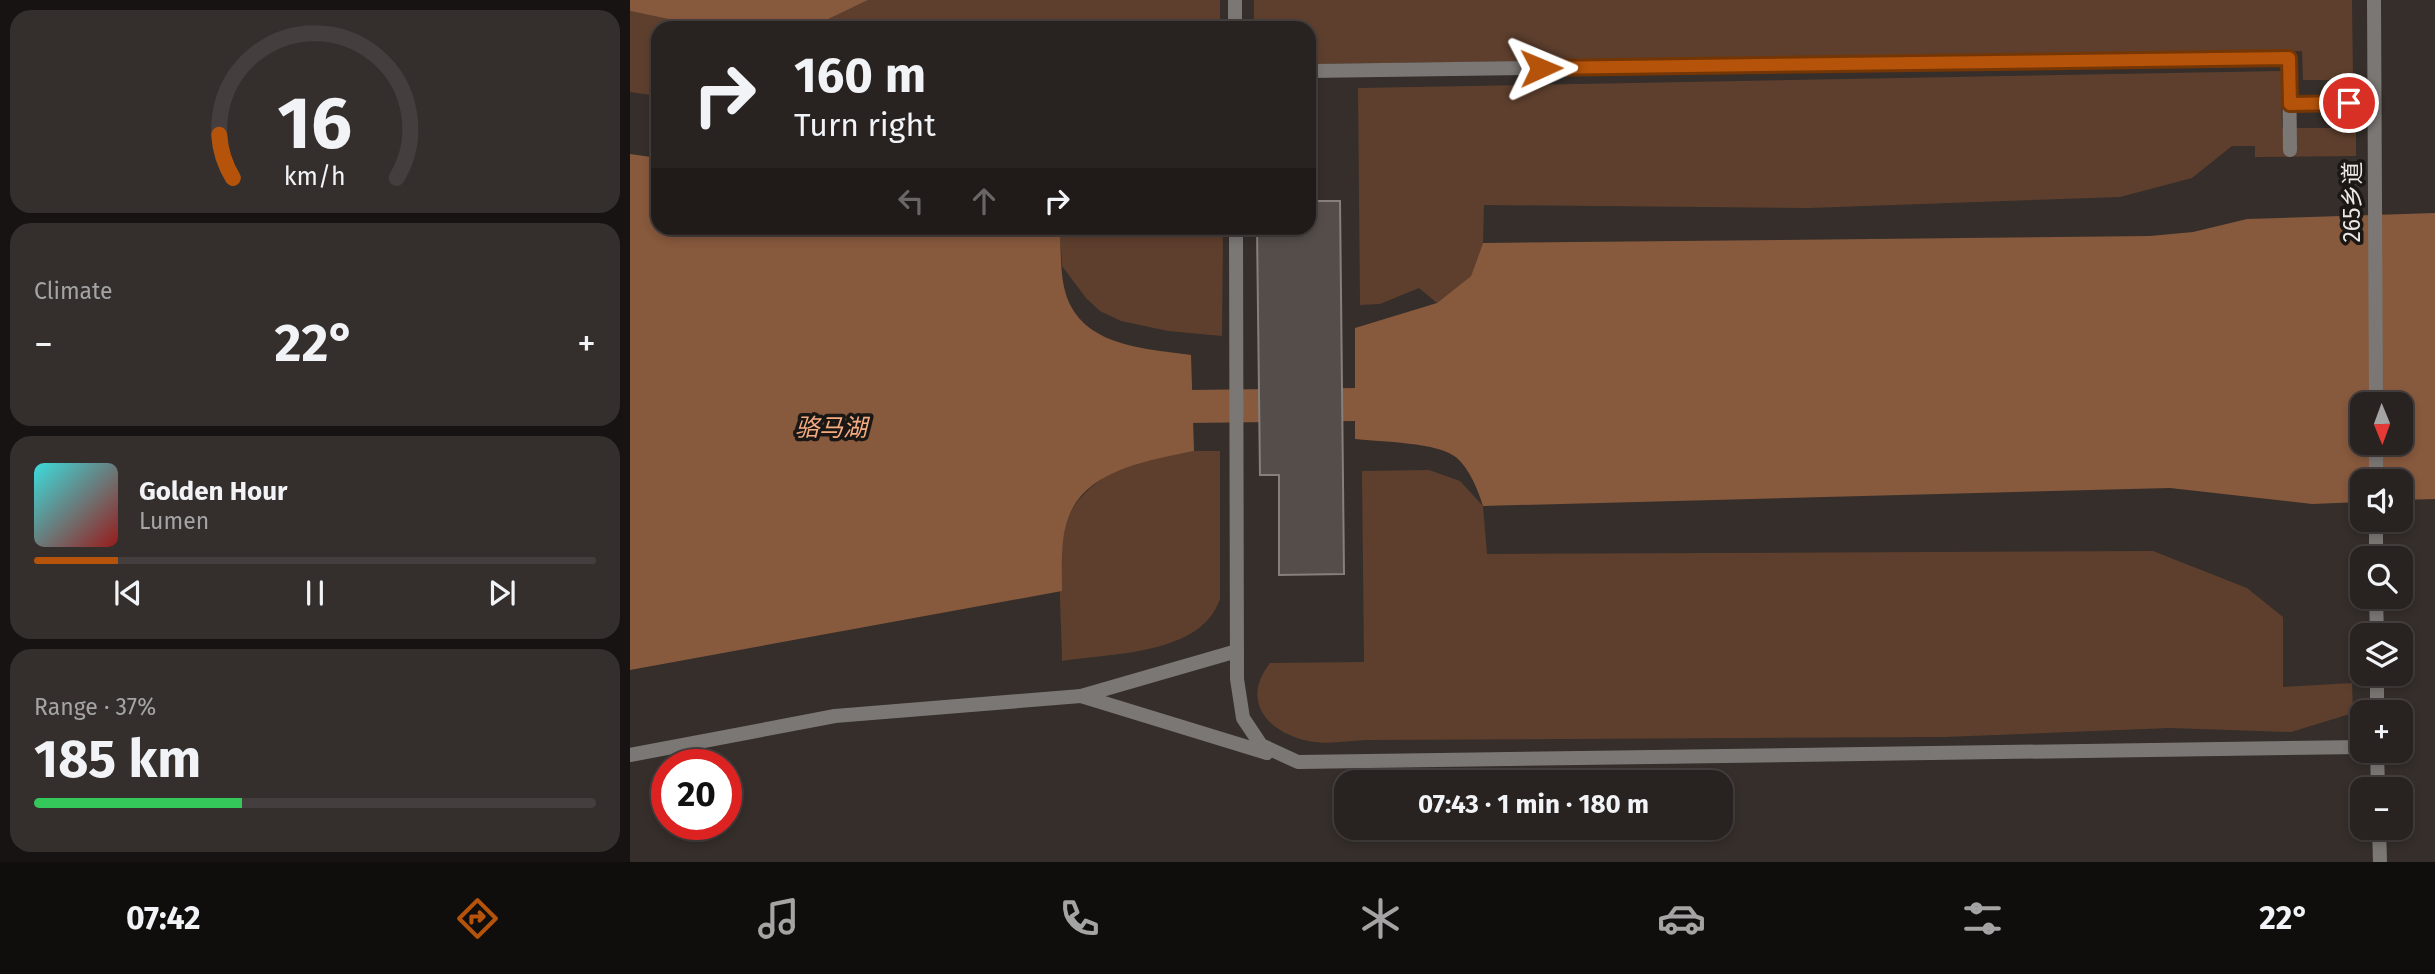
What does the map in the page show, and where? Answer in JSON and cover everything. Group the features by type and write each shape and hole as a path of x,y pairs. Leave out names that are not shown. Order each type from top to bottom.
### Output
{"street":[{"path":"1235,0 1235,21"},
{"name":"265乡道","path":"2374,0 2375,392"},
{"path":"1316,71 2289,58 2290,150"},
{"path":"2290,104 2374,105"},
{"path":"1236,235 1237,679 1243,718 1261,745 1298,762"},
{"path":"630,755 835,716 1082,696 1237,651"},
{"path":"1082,696 1298,762 2350,747"},
{"path":"2379,840 2380,862"}],"shaded area":[{"path":"868,0 1220,0 1220,21 824,21"},
{"path":"1254,0 2352,0 2353,80 2303,80 2302,51 1316,64 1316,21 1254,21"},
{"path":"630,11 678,21 651,21 651,95 630,92"},
{"path":"2281,71 2282,128 2356,128 2356,156 2255,157 2255,146 2232,146 2192,178 2120,197 1809,208 1484,205 1483,243 1471,276 1437,303 1419,288 1380,304 1360,305 1358,88"},
{"path":"1060,235 1223,235 1222,336 1168,331 1121,321 1100,311 1086,298 1062,266"},
{"path":"1194,451 1220,451 1220,599 1210,617 1194,631 1153,648 1062,661 1060,568 1064,532 1072,510 1092,487 1119,469 1151,459"},
{"path":"1429,470 1460,481 1483,506 1487,554 2153,551 2247,588 2283,617 2283,687 2350,683 2353,700 2350,700 2350,714 2291,732 2169,728 1944,737 1365,740 1327,743 1299,739 1285,733 1264,716 1257,692 1270,663 1364,662 1362,471"}],"water":[{"path":"630,0 868,0 824,21 678,21 630,11"},
{"name":"骆马湖","path":"630,154 651,157 651,235 1060,235 1064,287 1071,307 1082,322 1097,333 1132,346 1191,355 1194,451 1122,469 1090,487 1069,516 1064,534 1062,591 630,670"},
{"path":"2435,213 2435,499 2413,500 2413,469 2350,469 2350,502 2312,504 2170,488 1483,506 1466,468 1448,453 1423,446 1355,439 1355,328 1437,303 1471,276 1483,243 2150,236 2193,232 2247,219"}],"building":[{"path":"1316,201 1340,201 1344,574 1279,575 1279,475 1260,475 1257,235 1316,235"}],"waterway":[{"path":"1146,407 1400,404"}],"route":[{"path":"1541,68 2289,58 2290,104 2349,103"}]}
